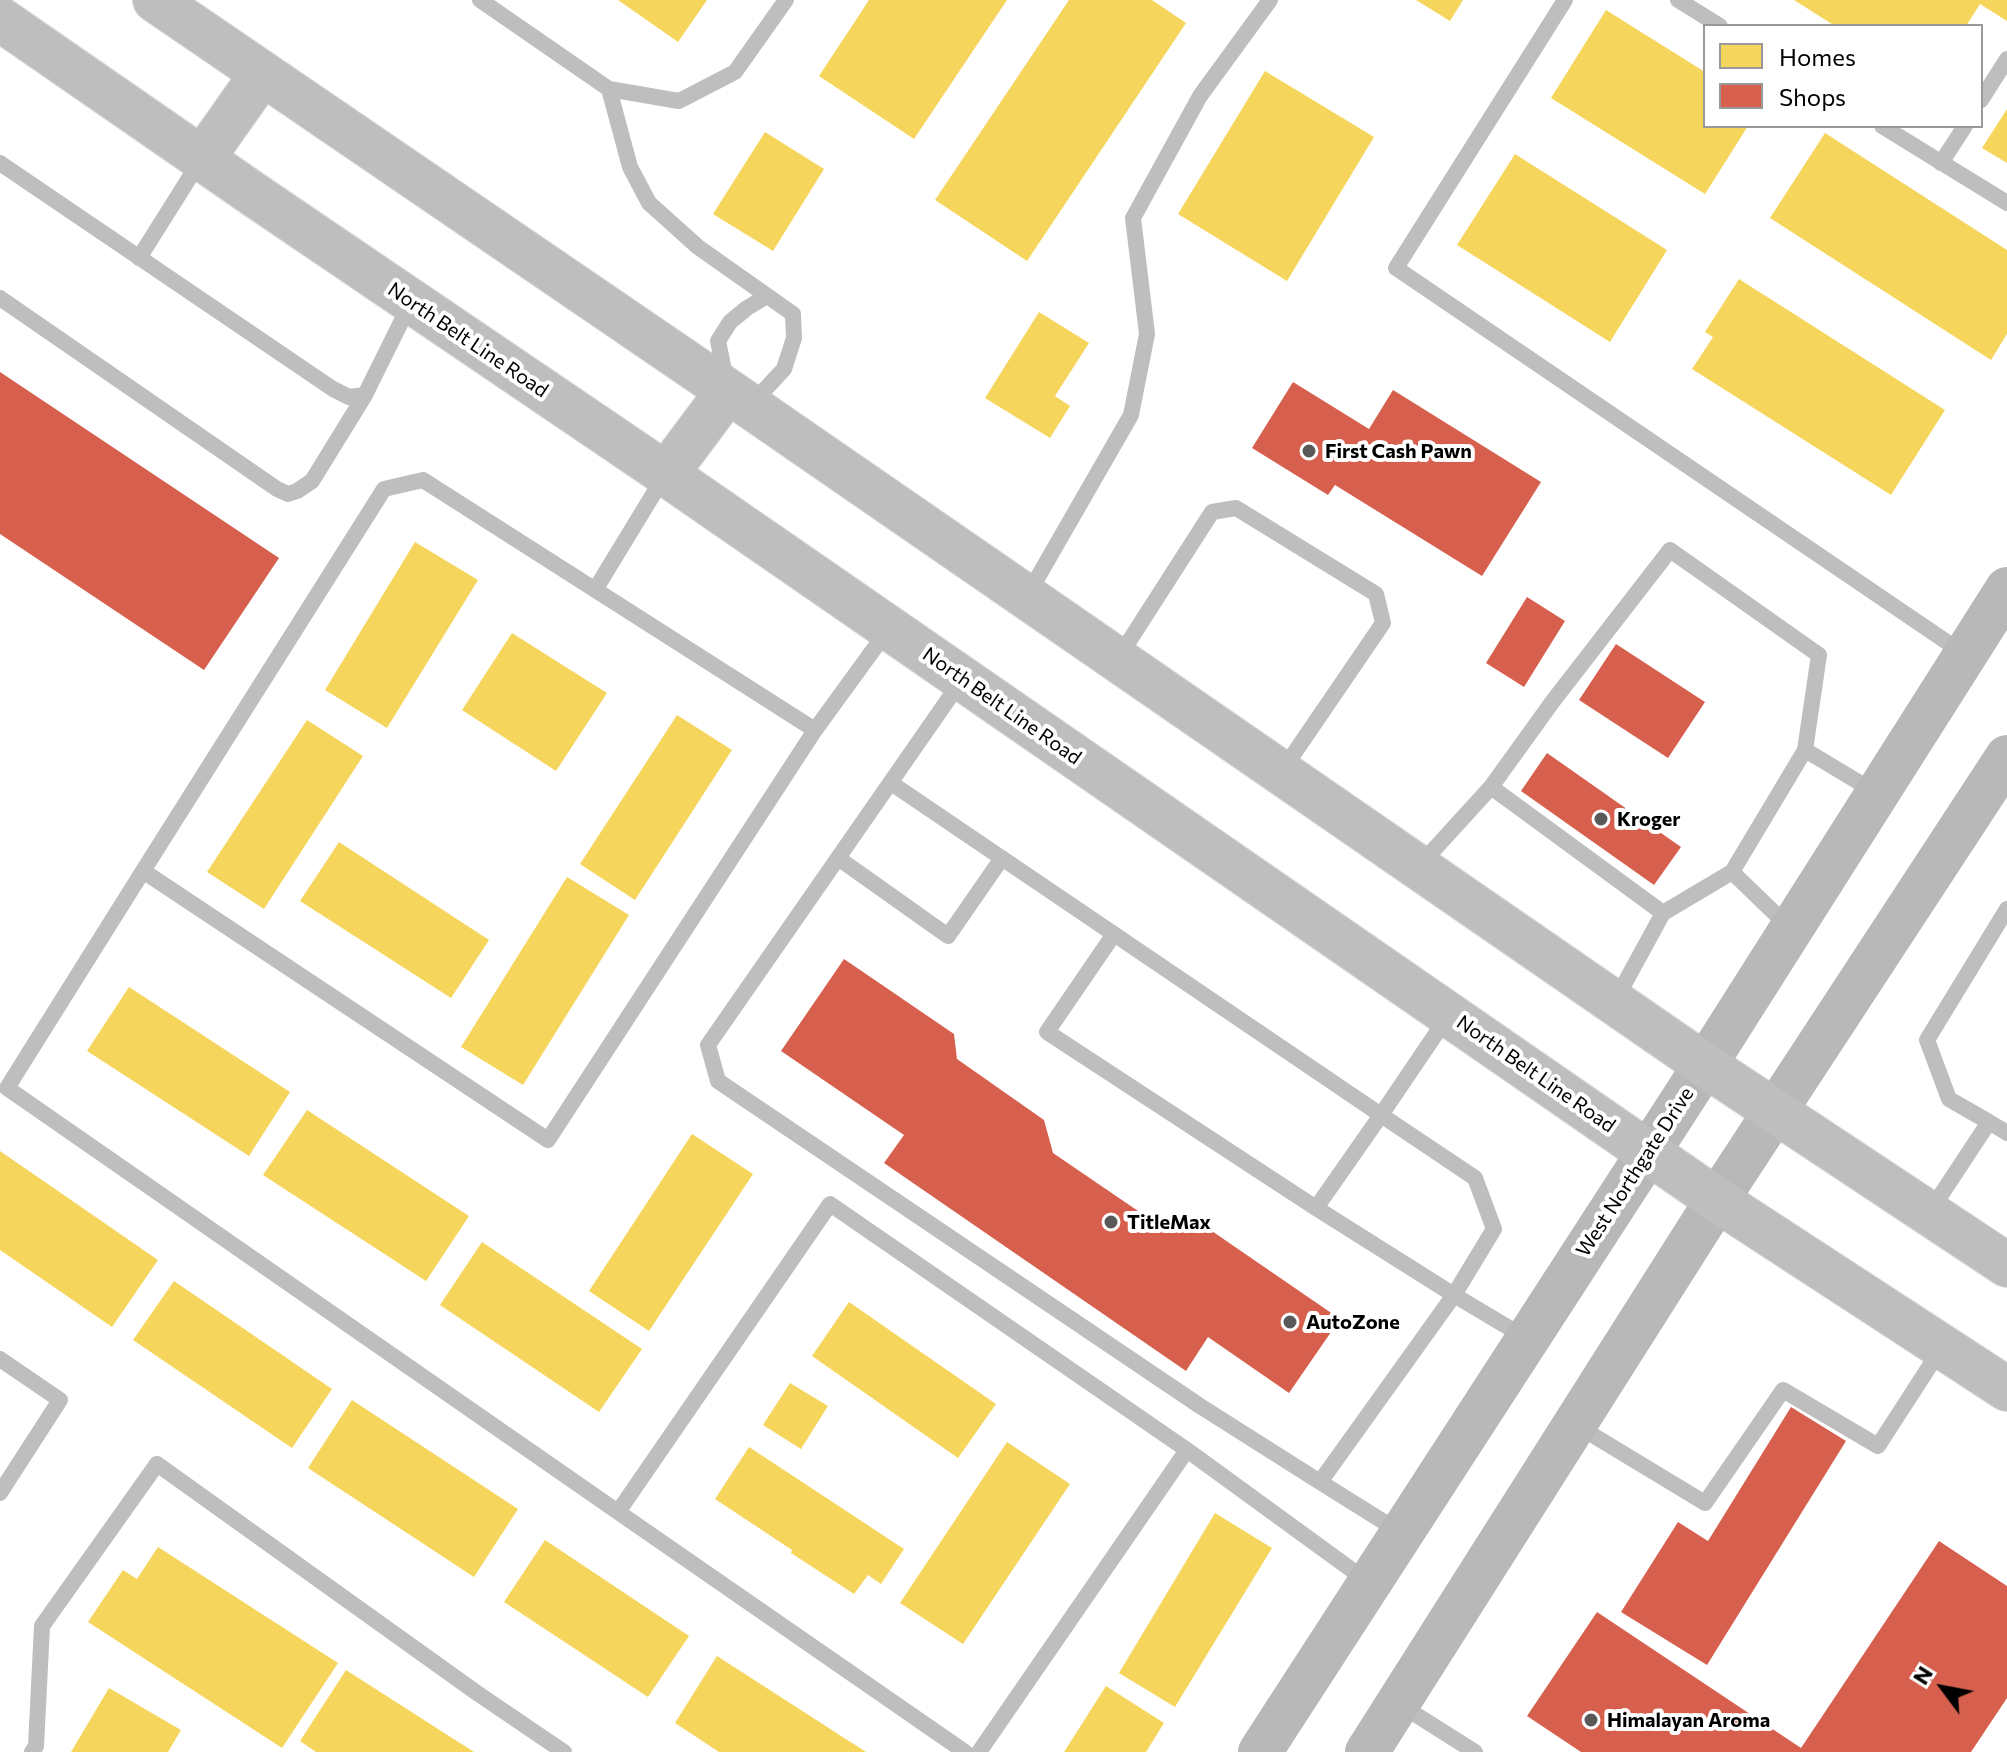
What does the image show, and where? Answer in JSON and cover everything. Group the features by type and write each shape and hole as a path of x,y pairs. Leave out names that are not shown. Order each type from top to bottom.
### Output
{"main road":[{"path":"155,0 1775,1113 2007,1265"},
{"name":"North Belt Line Road","path":"0,19 666,474 1717,1200 2007,1389"},
{"path":"202,159 262,74"},
{"path":"666,474 728,391"},
{"name":"West Northgate Drive","path":"1260,1752 1705,1065 2007,589"},
{"path":"1367,1752 1717,1200 2007,757"}],"lane":[{"path":"480,0 609,89 679,101 735,72 786,0"},
{"path":"1026,597 1131,415 1147,334 1133,218 1200,96 1270,0"},
{"path":"1565,0 1396,268 1966,654"},
{"path":"1678,0 1717,24"},
{"path":"1983,97 2007,59"},
{"path":"609,89 630,167 649,203 698,247 793,314 794,338 784,369 757,398 728,391 718,341 730,322 767,296"},
{"path":"1885,128 2007,203"},
{"path":"1941,163 1964,128"},
{"path":"139,258 202,159"},
{"path":"0,163 333,389 349,397 365,395"},
{"path":"0,298 288,494 312,481 365,395 411,301"},
{"path":"595,590 666,474"},
{"path":"815,730 423,480 384,489 7,1088 965,1752"},
{"path":"1117,660 1212,512 1236,508 1376,594 1383,623 1281,773"},
{"path":"1418,867 1491,787 1670,550 1819,655 1805,750 1732,872 1663,913 1614,1002"},
{"path":"143,871 548,1140 815,730 889,628"},
{"path":"963,679 708,1045 718,1081 1200,1406 1400,1533"},
{"path":"1805,750 1878,794"},
{"path":"891,783 1475,1178 1494,1229 1454,1295 1320,1482"},
{"path":"1491,787 1663,913"},
{"path":"838,858 948,936 1002,858"},
{"path":"1732,872 1792,929"},
{"path":"2007,909 1927,1040 1949,1099 2007,1133"},
{"path":"1114,934 1047,1032 1316,1208 1527,1339"},
{"path":"1316,1208 1449,1014"},
{"path":"1928,1214 1989,1122"},
{"path":"618,1512 830,1204 1187,1450 1368,1582"},
{"path":"1574,1424 1705,1503 1783,1390 1878,1446 1942,1347"},
{"path":"0,1359 60,1400 0,1493"},
{"path":"979,1752 1187,1450"},
{"path":"32,1752 36,1746 42,1626 157,1464 564,1752"},
{"path":"1398,1703 1475,1752"}],"building: Homes":[{"path":"618,0 707,0 678,42"},
{"path":"869,0 1007,0 914,139 819,76"},
{"path":"1069,0 1152,0 1186,23 1027,261 935,200"},
{"path":"1416,0 1463,0 1450,21"},
{"path":"1794,0 2007,0 2007,21 1980,4 1967,24 1832,24"},
{"path":"1606,10 1703,71 1703,128 1747,128 1705,194 1551,98"},
{"path":"1265,71 1374,137 1287,281 1178,214"},
{"path":"2007,109 2007,163 1982,148"},
{"path":"765,132 824,169 773,251 713,214"},
{"path":"1825,133 2007,250 2007,334 1991,360 1770,218"},
{"path":"1515,154 1667,250 1610,342 1457,245"},
{"path":"1739,279 1945,410 1891,495 1692,369 1713,337 1705,332"},
{"path":"1039,312 1089,343 1055,396 1070,406 1050,438 985,398"},
{"path":"415,542 478,580 387,728 325,690"},
{"path":"512,633 607,693 556,771 462,710"},
{"path":"677,715 732,750 635,900 580,864"},
{"path":"307,720 363,756 264,909 207,872"},
{"path":"339,842 489,940 451,998 300,901"},
{"path":"567,877 629,915 523,1085 461,1047"},
{"path":"129,987 290,1092 249,1156 87,1051"},
{"path":"307,1110 469,1216 426,1281 263,1175"},
{"path":"692,1134 753,1174 649,1331 589,1291"},
{"path":"0,1151 158,1260 112,1327 0,1250"},
{"path":"482,1242 642,1349 599,1412 440,1305"},
{"path":"174,1281 332,1389 292,1448 133,1340"},
{"path":"849,1302 996,1404 958,1458 812,1356"},
{"path":"790,1383 828,1406 801,1449 763,1425"},
{"path":"352,1400 518,1509 474,1577 308,1468"},
{"path":"1007,1442 1070,1484 963,1644 900,1603"},
{"path":"749,1447 904,1549 881,1584 868,1575 854,1594 715,1499"},
{"path":"1215,1513 1272,1548 1175,1707 1119,1673"},
{"path":"545,1540 689,1636 648,1697 504,1602"},
{"path":"158,1547 338,1663 282,1748 88,1622 123,1570 137,1579"},
{"path":"717,1656 866,1752 719,1752 675,1723"},
{"path":"346,1670 474,1752 316,1752 300,1741"},
{"path":"1106,1686 1164,1723 1146,1752 1064,1752"},
{"path":"109,1688 181,1730 168,1752 71,1752"}],"building: Shops":[{"path":"0,372 279,558 204,670 0,534"},
{"path":"1293,382 1369,429 1393,390 1541,482 1482,576 1335,485 1328,495 1252,448"},
{"path":"1527,597 1565,621 1524,687 1486,663"},
{"path":"1616,644 1705,702 1668,758 1579,700"},
{"name":"Kroger","path":"1547,753 1681,847 1654,885 1521,791"},
{"path":"844,959 954,1034 957,1059 1044,1120 1053,1153 1163,1228 1206,1227 1340,1319 1289,1393 1208,1337 1186,1371 884,1163 904,1135 781,1051"},
{"path":"1791,1407 1846,1441 1707,1665 1621,1612 1678,1522 1708,1541"},
{"path":"1939,1541 2007,1586 2007,1698 1971,1752 1581,1752 1527,1716 1597,1612 1801,1748"}],"place":[{"name":"First Cash Pawn","path":"1309,451"},
{"name":"Kroger","path":"1601,819"},
{"name":"TitleMax","path":"1111,1222"},
{"name":"AutoZone","path":"1290,1322"},
{"name":"Himalayan Aroma","path":"1591,1720"}]}
